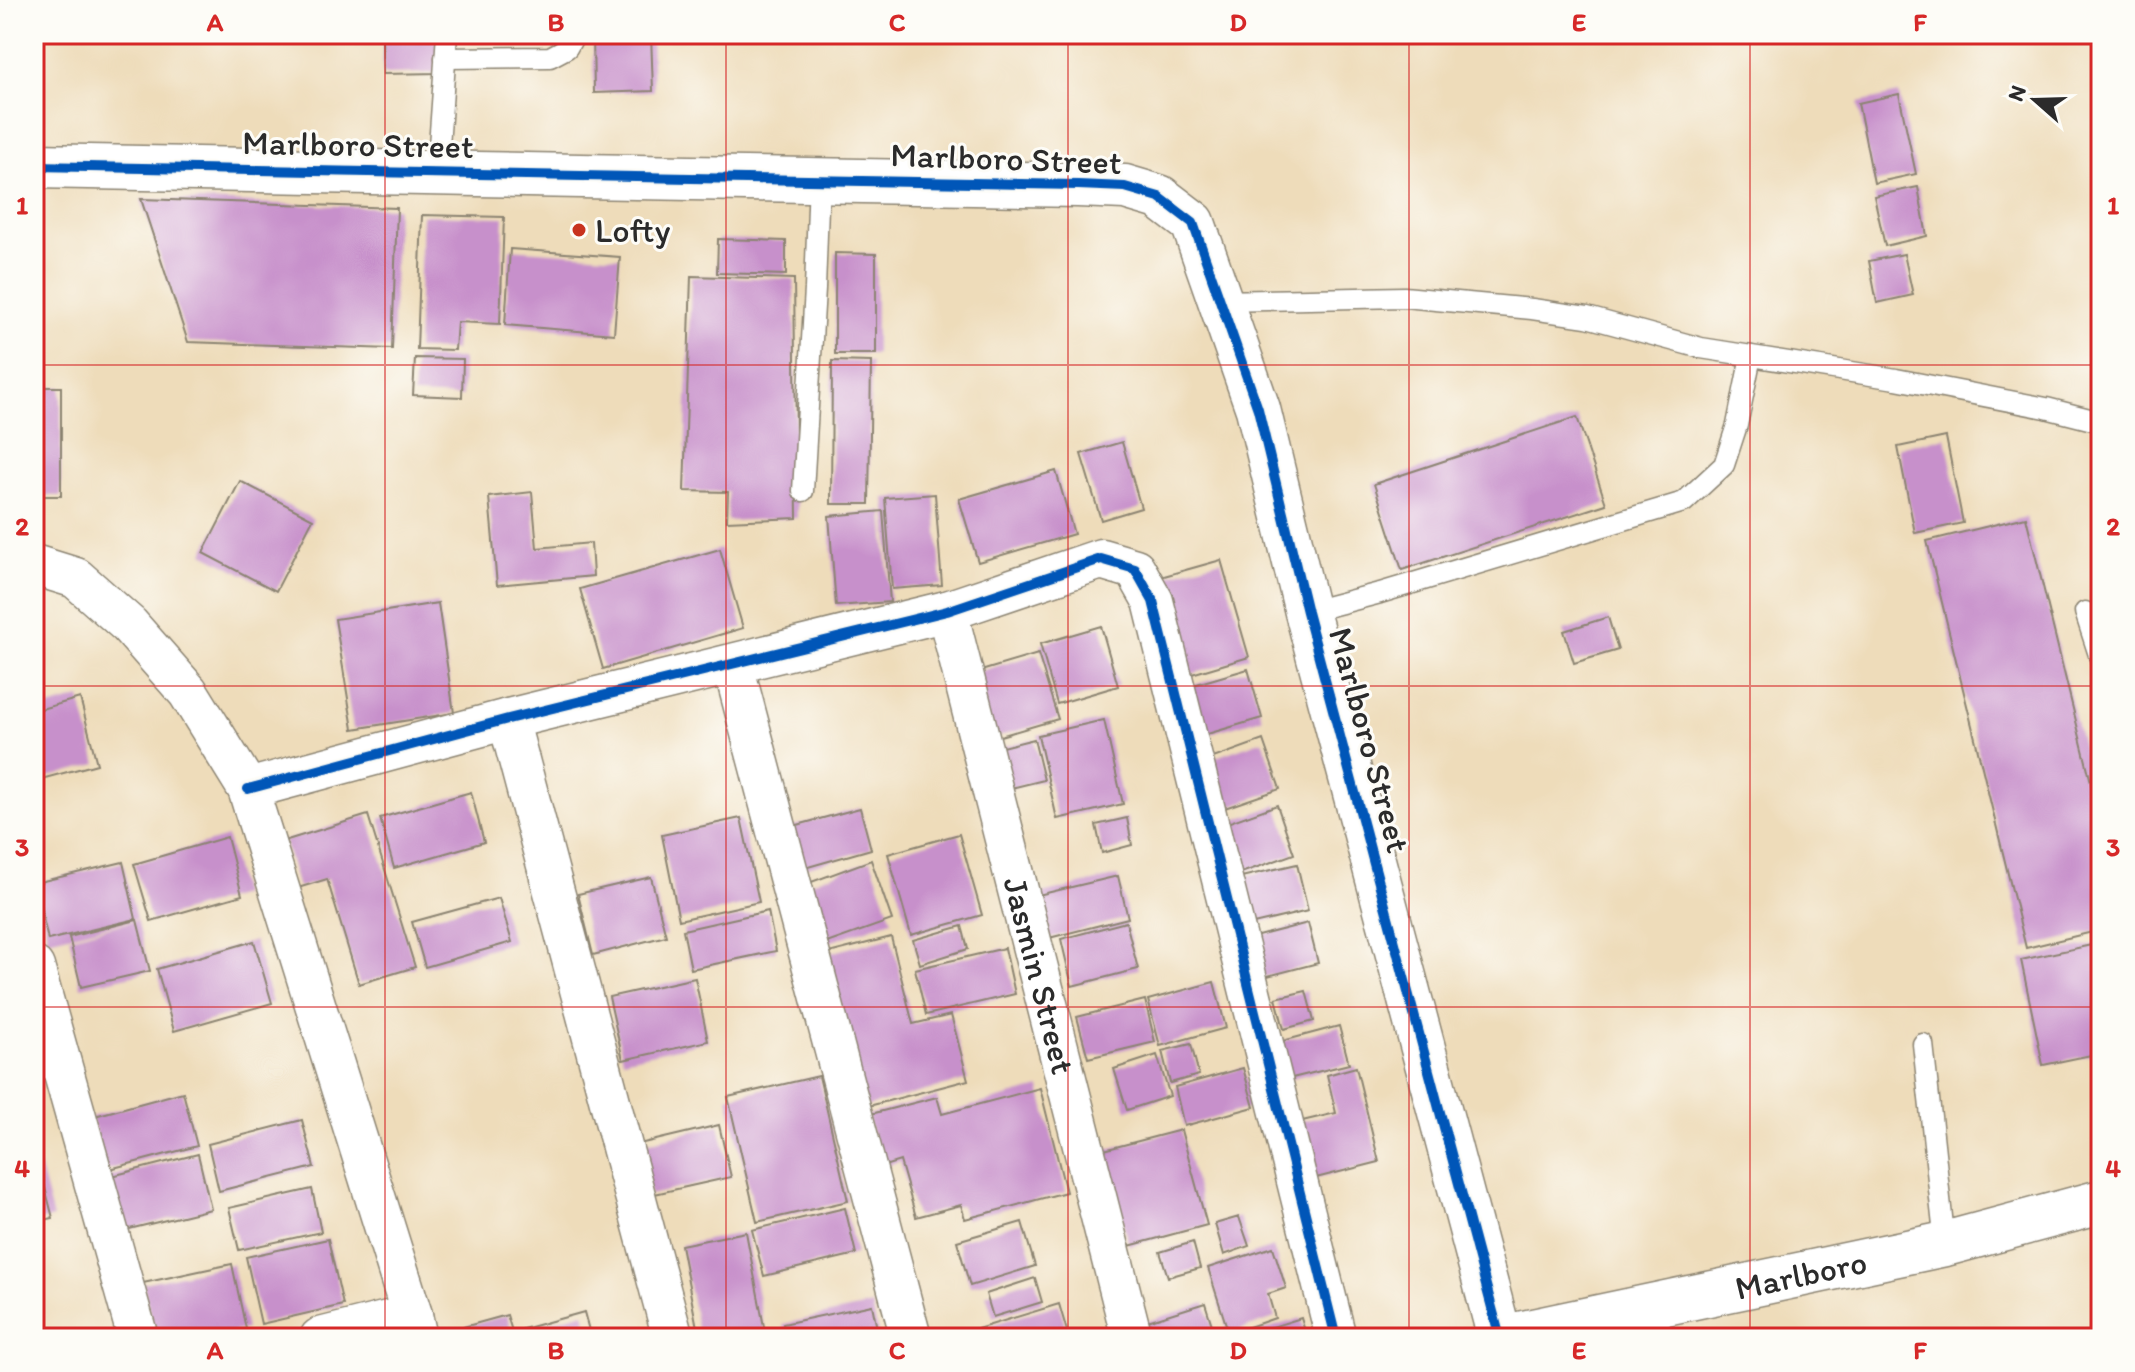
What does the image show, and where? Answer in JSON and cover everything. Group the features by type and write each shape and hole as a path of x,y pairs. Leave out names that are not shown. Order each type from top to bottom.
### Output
{"street":[{"name":"Marlboro Street","path":"34,166 1125,187 1159,197 1193,223 1258,409 1307,612 1500,1338"},
{"path":"248,789 508,719 947,611 1101,559 1135,569 1153,601 1336,1338"},
{"path":"34,565 76,578 129,625 188,692 248,789 415,1327 320,1338"},
{"name":"Jasmin Street","path":"947,611 1132,1338"},
{"path":"733,665 911,1338"},
{"path":"508,719 673,1338"},
{"path":"34,967 138,1338"},
{"name":"Marlboro","path":"1500,1338 1945,1244 2101,1202"}],"lane":[{"path":"437,174 447,34"},
{"path":"445,58 550,57 567,48 571,34"},
{"path":"803,491 819,179"},
{"path":"1220,301 1404,297 1532,309 1587,317 1701,348 1896,379 2046,408 2101,422"},
{"path":"1307,612 1684,502 1724,465 1737,425 1751,356"},
{"path":"2085,612 2101,661"},
{"path":"1923,1044 1945,1244"}],"building":[{"path":"382,34 438,34 439,73 383,74"},
{"path":"593,34 651,34 653,91 594,93"},
{"path":"1899,94 1916,174 1874,183 1858,103"},
{"path":"1918,187 1927,236 1885,246 1874,196"},
{"path":"141,199 397,208 392,349 188,342"},
{"path":"422,215 504,217 500,324 457,322 455,350 417,349"},
{"path":"718,239 786,241 786,275 717,273"},
{"path":"510,249 620,257 614,334 505,325"},
{"path":"835,253 876,254 876,354 835,354"},
{"path":"1904,254 1913,295 1877,303 1869,261"},
{"path":"691,276 794,279 797,518 727,521 728,492 684,491"},
{"path":"415,358 463,359 462,397 413,395"},
{"path":"832,361 871,362 869,504 831,504"},
{"path":"34,387 61,387 61,496 34,496"},
{"path":"1577,417 1606,504 1402,570 1374,484"},
{"path":"1946,437 1963,523 1915,533 1898,447"},
{"path":"1122,442 1141,508 1101,520 1081,454"},
{"path":"1056,471 1074,534 978,562 959,499"},
{"path":"240,481 313,519 276,591 203,553"},
{"path":"532,492 537,548 591,543 593,576 497,585 489,497"},
{"path":"935,494 942,585 892,589 885,498"},
{"path":"883,511 890,602 836,606 829,516"},
{"path":"2026,517 2101,823 2101,930 2026,948 1927,541"},
{"path":"720,549 743,628 603,669 580,589"},
{"path":"1221,560 1249,657 1185,676 1157,578"},
{"path":"438,603 454,713 353,729 335,619"},
{"path":"1608,617 1618,650 1574,663 1564,631"},
{"path":"1101,626 1118,686 1057,704 1040,644"},
{"path":"1038,654 1058,719 990,739 971,674"},
{"path":"1248,669 1262,718 1197,737 1183,688"},
{"path":"80,698 97,764 34,781 34,711"},
{"path":"1104,720 1123,804 1057,819 1038,735"},
{"path":"1034,739 1044,780 1003,790 994,749"},
{"path":"1263,740 1280,789 1219,810 1202,762"},
{"path":"471,792 484,842 394,868 380,818"},
{"path":"1277,805 1294,854 1241,873 1224,824"},
{"path":"860,808 871,849 801,869 790,827"},
{"path":"368,815 415,967 359,984 327,879 298,888 284,841"},
{"path":"741,818 759,902 679,920 662,835"},
{"path":"1127,818 1132,845 1102,853 1096,825"},
{"path":"959,834 982,915 911,935 888,854"},
{"path":"227,837 242,895 151,921 134,864"},
{"path":"871,860 892,920 824,944 803,885"},
{"path":"123,862 136,919 48,940 35,883"},
{"path":"1297,864 1308,911 1249,925 1237,878"},
{"path":"1118,876 1128,918 1049,938 1038,895"},
{"path":"651,877 666,936 593,955 578,894"},
{"path":"499,898 512,942 425,967 412,922"},
{"path":"768,911 776,951 691,969 683,930"},
{"path":"137,920 150,971 81,987 69,937"},
{"path":"1126,922 1138,969 1072,986 1061,939"},
{"path":"1308,923 1318,963 1256,979 1246,939"},
{"path":"962,926 968,949 920,964 913,940"},
{"path":"891,937 913,1024 951,1015 968,1080 865,1107 825,954"},
{"path":"254,941 272,1003 174,1031 157,969"},
{"path":"2101,943 2101,1053 2043,1065 2021,960"},
{"path":"1005,948 1015,994 926,1015 915,969"},
{"path":"695,978 708,1041 623,1060 609,997"},
{"path":"1214,982 1226,1028 1160,1046 1148,1000"},
{"path":"1306,991 1314,1021 1284,1029 1276,998"},
{"path":"1145,1000 1155,1042 1088,1058 1077,1017"},
{"path":"1339,1026 1349,1064 1288,1079 1279,1042"},
{"path":"1191,1044 1199,1075 1170,1083 1162,1051"},
{"path":"1157,1055 1170,1096 1127,1110 1114,1069"},
{"path":"1356,1067 1379,1162 1312,1179 1298,1122 1336,1113 1327,1075"},
{"path":"1243,1068 1254,1107 1184,1126 1175,1087"},
{"path":"819,1076 848,1201 757,1222 728,1097"},
{"path":"1040,1088 1066,1192 965,1219 961,1205 916,1217 900,1161 881,1167 867,1115 937,1097 942,1114"},
{"path":"183,1092 197,1146 106,1170 91,1117"},
{"path":"302,1120 314,1167 219,1191 208,1144"},
{"path":"719,1125 731,1177 650,1195 639,1144"},
{"path":"1181,1130 1207,1225 1129,1246 1104,1150"},
{"path":"198,1154 211,1209 117,1232 104,1178"},
{"path":"39,1165 53,1218 34,1222 34,1166"},
{"path":"312,1189 321,1232 239,1250 229,1208"},
{"path":"845,1208 856,1254 764,1276 752,1230"},
{"path":"1239,1217 1249,1246 1224,1255 1215,1224"},
{"path":"1022,1222 1035,1266 970,1286 957,1241"},
{"path":"746,1232 765,1332 735,1338 699,1338 681,1245"},
{"path":"328,1239 343,1305 261,1324 246,1257"},
{"path":"1193,1242 1200,1268 1168,1277 1160,1252"},
{"path":"1273,1247 1286,1288 1268,1294 1275,1318 1229,1334 1208,1268"},
{"path":"232,1264 246,1329 206,1338 155,1338 143,1283"},
{"path":"1035,1278 1042,1302 993,1317 986,1294"},
{"path":"1205,1303 1216,1338 1142,1338 1138,1324"},
{"path":"1059,1304 1069,1338 973,1338 971,1331"},
{"path":"872,1305 879,1338 785,1338 783,1324"},
{"path":"584,1312 591,1338 526,1338 523,1329"},
{"path":"507,1315 514,1338 427,1338 427,1337"},
{"path":"1301,1318 1307,1338 1251,1338 1250,1334"}],"cycle path":[{"path":"34,166 1125,187 1159,197 1193,223 1258,409 1307,612 1500,1338"},
{"path":"248,789 508,719 947,611 1101,559 1135,569 1153,601 1336,1338"}],"place":[{"name":"Lofty","path":"579,230"}]}
